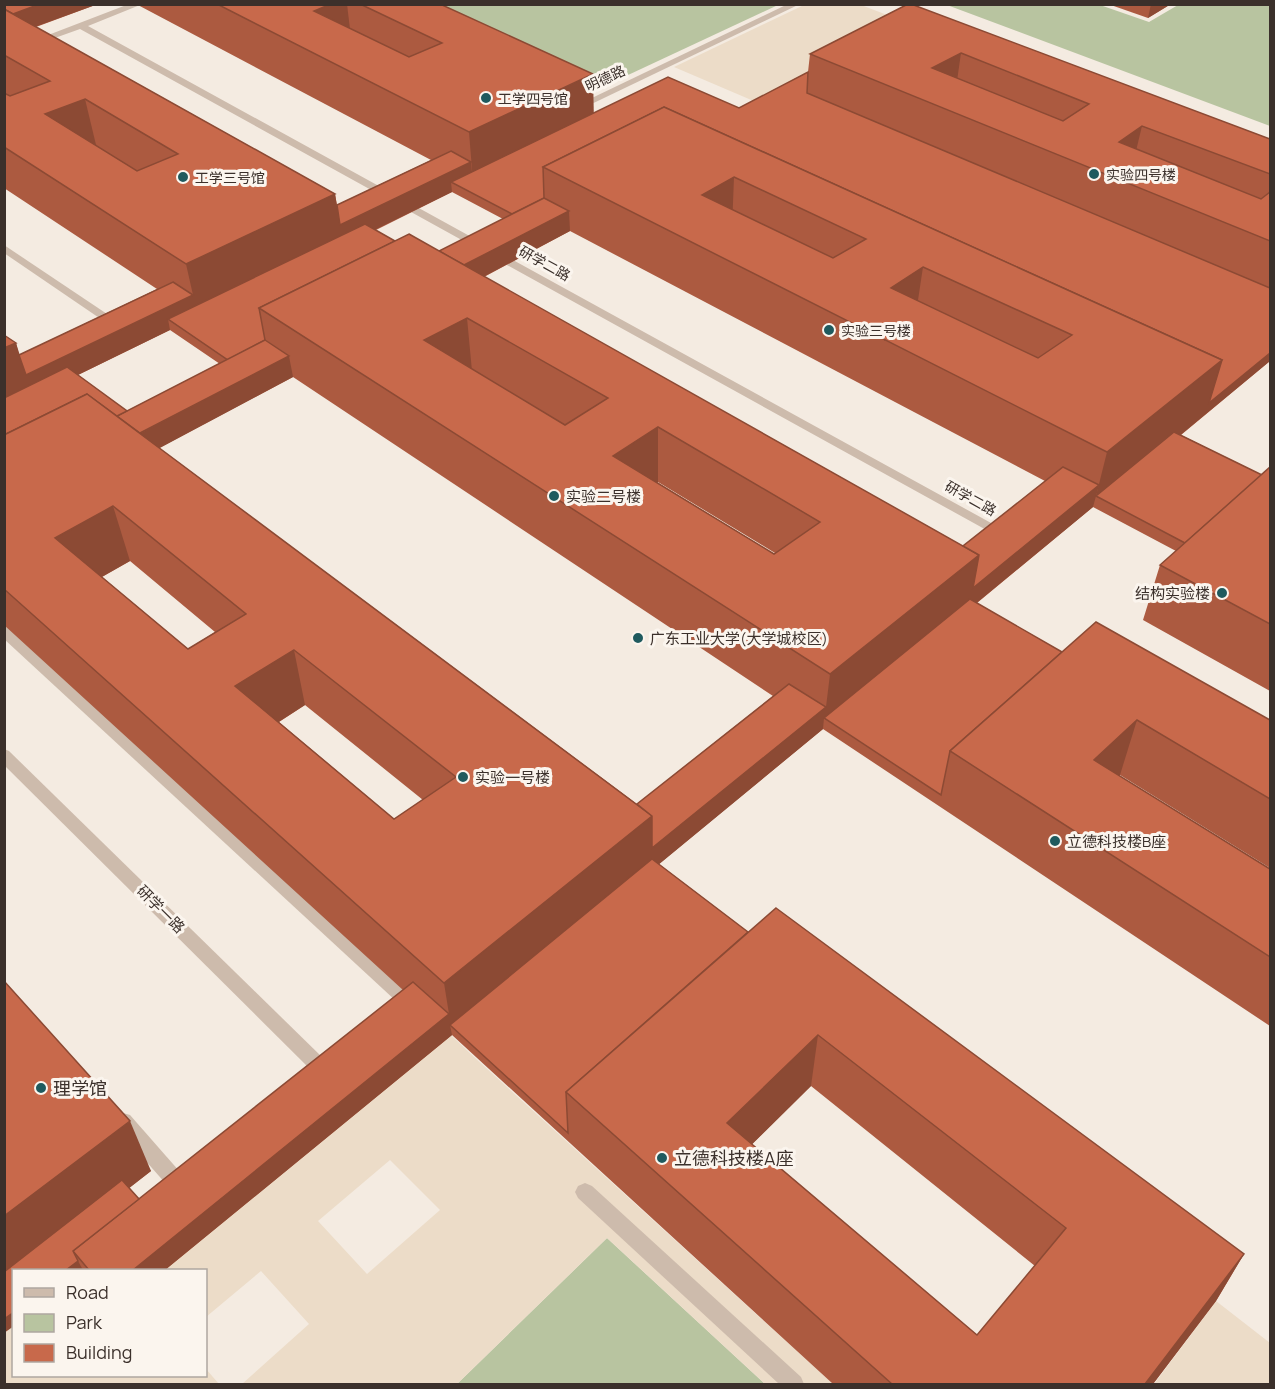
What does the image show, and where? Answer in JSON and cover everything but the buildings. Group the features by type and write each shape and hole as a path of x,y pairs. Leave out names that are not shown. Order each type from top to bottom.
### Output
{"lane":[{"name":"明德路","path":"565,110 796,4"},
{"path":"29,44 136,5"},
{"name":"研学二路","path":"80,26 995,529"},
{"path":"4,248 118,326"},
{"path":"4,630 402,996"},
{"name":"研学一路","path":"4,755 317,1064"},
{"path":"112,1109 173,1178"},
{"path":"585,1192 794,1384"}],"green space":[{"path":"353,5 778,5 566,104"},
{"path":"947,5 1100,5 1149,22 1178,5 1270,5 1270,126"},
{"path":"607,1238 765,1384 457,1384"}],"shaded area":[{"path":"804,5 861,5 937,34 763,105 674,67"},
{"path":"417,1003 833,1384 765,1384 607,1238 457,1384 242,1384 309,1324 261,1271 207,1316 207,1269 84,1269","holes":["390,1160 440,1210 367,1274 318,1221"]},
{"path":"1216,1301 1270,1343 1270,1384 1154,1384"},
{"path":"12,1327 12,1377 207,1377 207,1370 219,1384 5,1384 4,1333"}],"place":[{"name":"工学四号馆","path":"486,98"},
{"name":"实验四号楼","path":"1094,174"},
{"name":"工学三号馆","path":"183,177"},
{"name":"实验三号楼","path":"829,330"},
{"name":"实验二号楼","path":"554,496"},
{"name":"结构实验楼","path":"1222,593"},
{"name":"广东工业大学(大学城校区)","path":"638,638"},
{"name":"实验一号楼","path":"463,777"},
{"name":"立德科技楼B座","path":"1055,841"},
{"name":"理学馆","path":"41,1088"},
{"name":"立德科技楼A座","path":"662,1158"}]}
